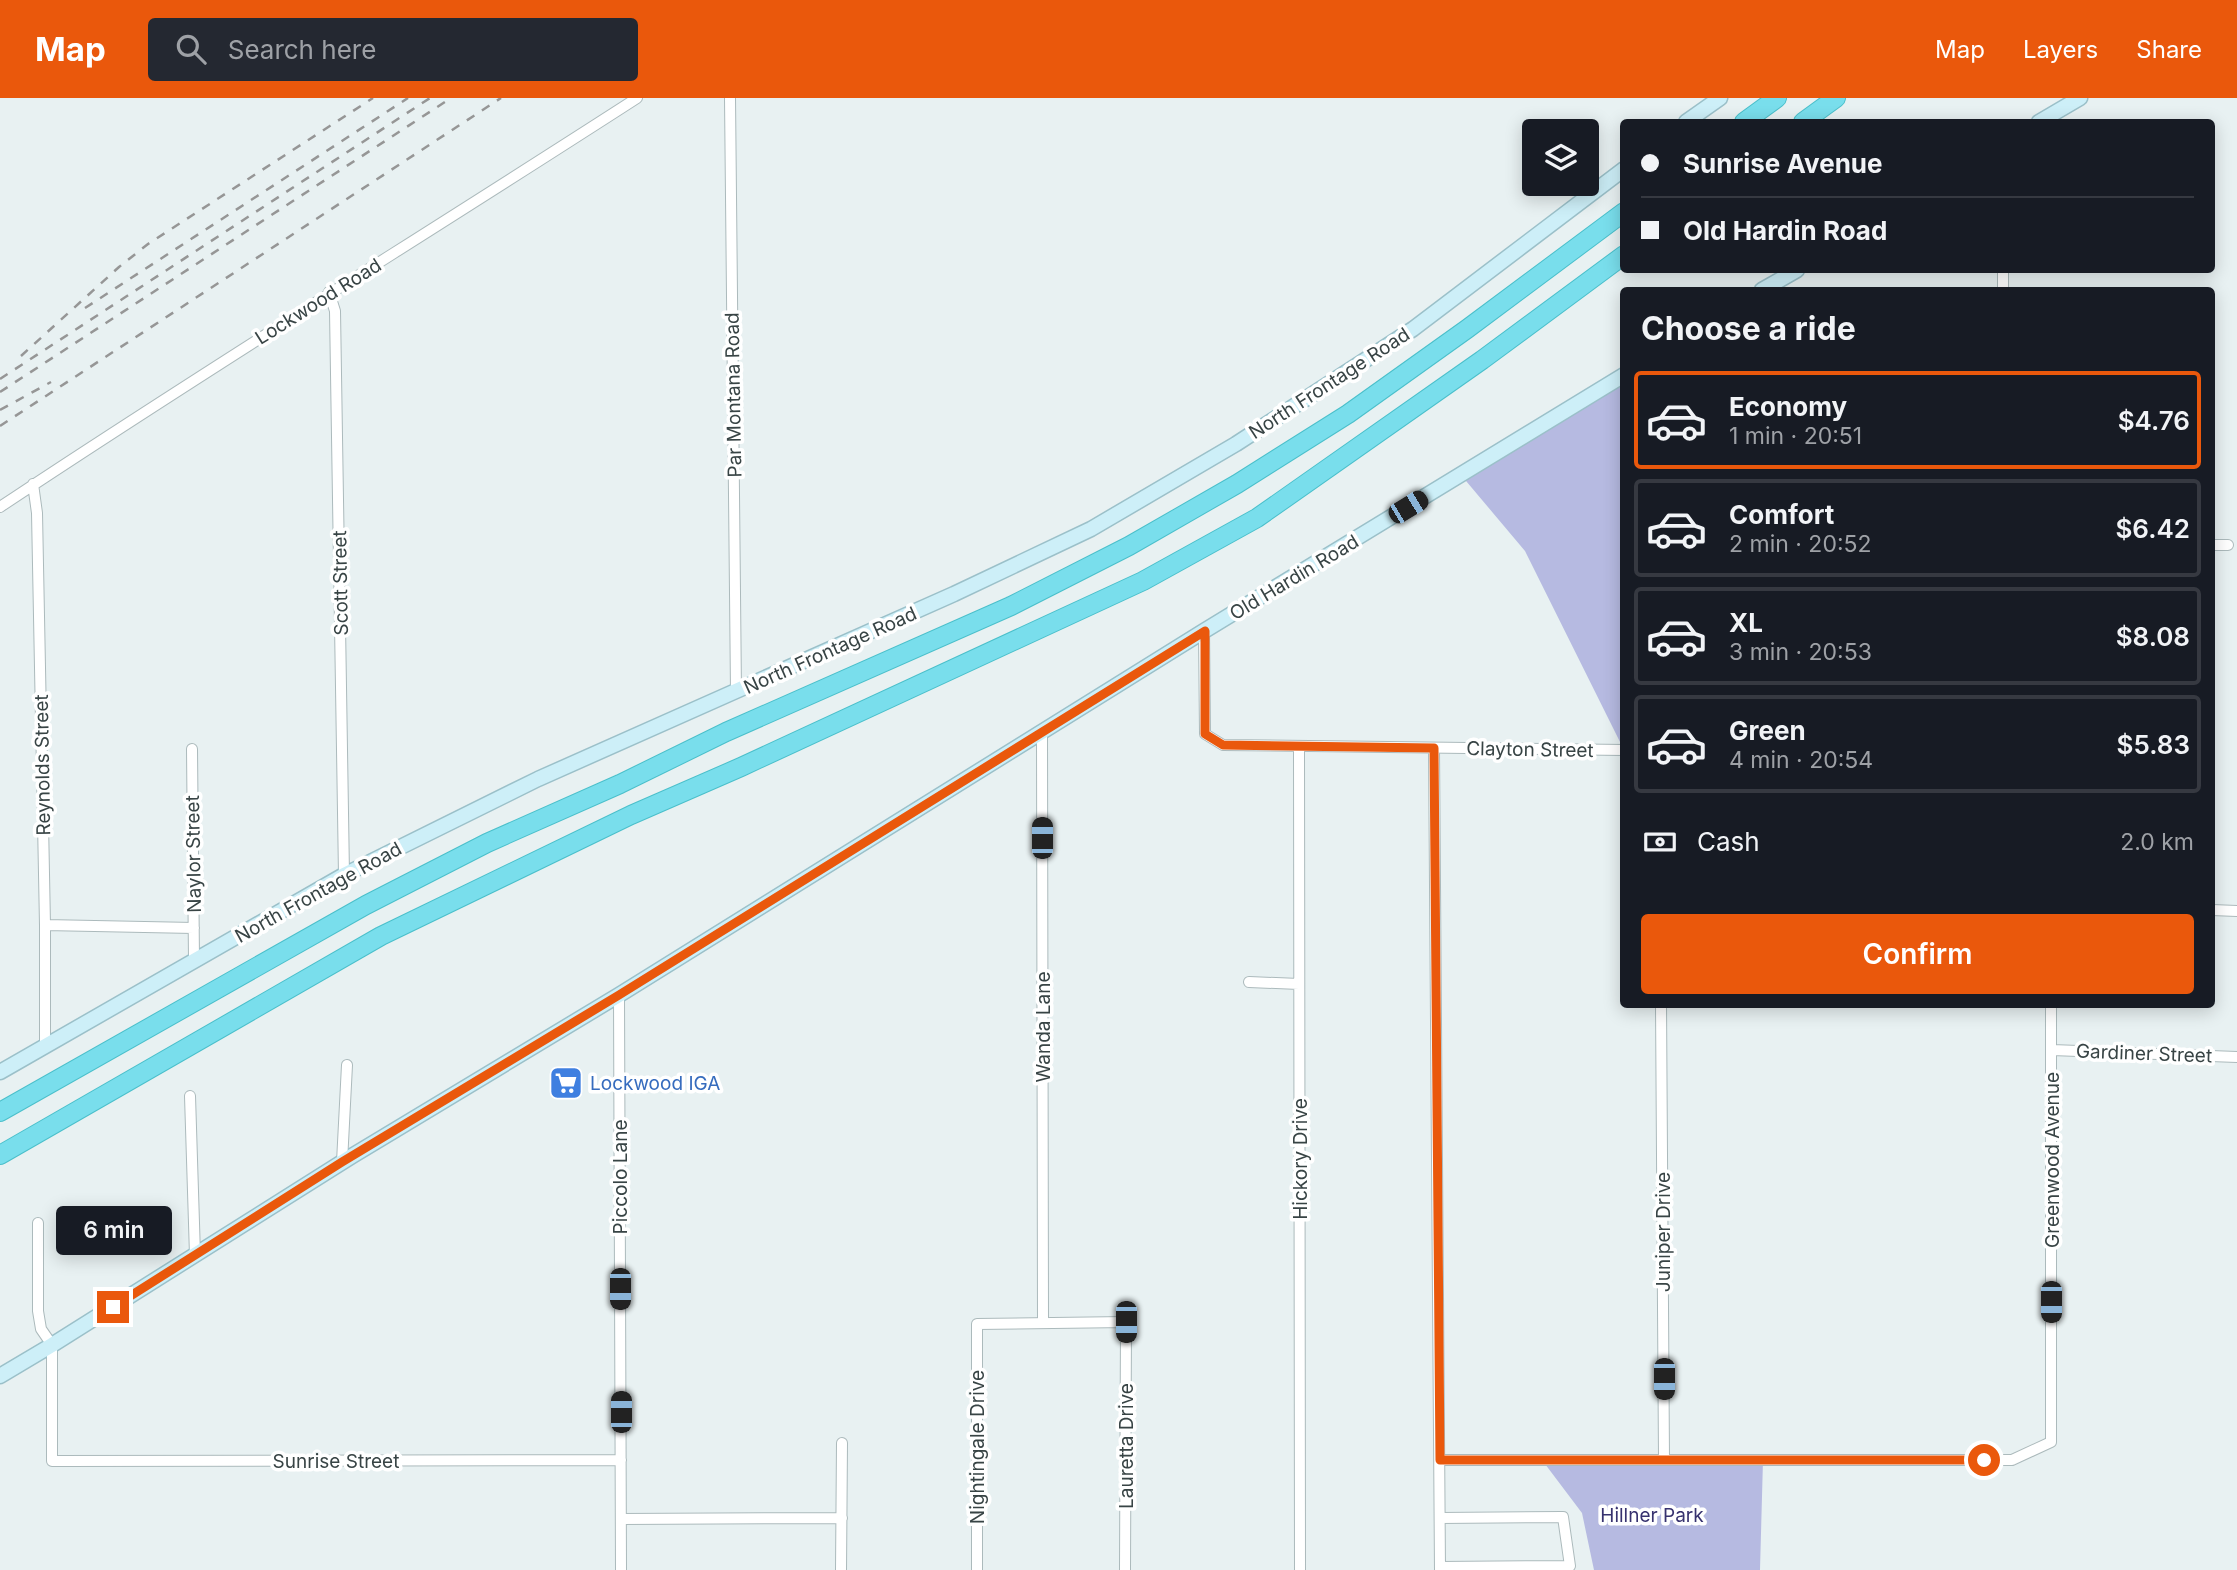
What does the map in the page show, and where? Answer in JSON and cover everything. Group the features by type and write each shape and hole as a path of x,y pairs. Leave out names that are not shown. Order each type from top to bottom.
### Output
{"highway":[{"path":"1748,119 1777,98"},
{"path":"1807,119 1836,98"},
{"path":"0,1112 354,912 487,843 620,784 738,727 1011,606 1129,546 1237,484 1348,414 1620,215"},
{"path":"0,1155 381,936 619,821 1014,642 1166,568 1257,517 1367,443 1620,258"}],"main road":[{"path":"1690,119 1720,98"},
{"path":"2044,119 2080,98"},
{"name":"North Frontage Road","path":"0,1072 344,875 538,779 942,599 1091,529 1236,444 1413,329 1620,172"},
{"path":"1768,287 1792,273"},
{"name":"Old Hardin Road","path":"0,1376 342,1162 619,995 1042,731 1620,377"}],"street":[{"name":"Lockwood Road","path":"0,507 329,292 439,226 637,98"},
{"name":"Par Montana Road","path":"730,98 736,692"},
{"name":"Scott Street","path":"329,292 335,311 344,875"},
{"name":"Reynolds Street","path":"33,484 37,513 45,1046"},
{"path":"2215,545 2228,545"},
{"name":"Clayton Street","path":"1205,631 1205,734 1223,745 1620,750"},
{"name":"Wanda Lane","path":"1042,731 1044,1322"},
{"name":"Hickory Drive","path":"1299,747 1300,1570"},
{"name":"Naylor Street","path":"192,748 194,960"},
{"path":"1434,748 1440,1568 1570,1566 1563,1517 1440,1518"},
{"path":"2215,910 2237,911"},
{"path":"45,925 194,928"},
{"path":"1249,982 1299,984"},
{"name":"Piccolo Lane","path":"619,995 621,1570"},
{"name":"Juniper Drive","path":"1661,1008 1664,1460"},
{"name":"Greenwood Avenue","path":"1664,1460 2012,1460 2051,1441 2052,1008"},
{"name":"Gardiner Street","path":"2052,1050 2237,1057"},
{"path":"342,1162 346,1065"},
{"path":"190,1096 195,1255"},
{"path":"38,1223 38,1311 41,1329 52,1345"},
{"name":"Lauretta Drive","path":"1044,1322 1126,1322 1125,1570"},
{"name":"Nightingale Drive","path":"977,1570 977,1324 1044,1322"},
{"name":"Sunrise Street","path":"52,1345 52,1461 621,1460"},
{"path":"841,1570 842,1443"},
{"path":"1440,1460 1664,1460"},
{"path":"621,1519 842,1518"}],"green space":[{"path":"1620,377 1620,742 1525,551 1461,475"},
{"name":"Hillner Park","path":"1542,1460 1763,1460 1760,1570 1594,1570 1582,1513"}],"railway":[{"path":"21,356 148,244 373,98"},
{"path":"85,308 408,98"},
{"path":"0,379 430,98"},
{"path":"0,392 451,98"},
{"path":"0,426 501,98"},
{"path":"0,410 51,382"}],"place":[{"name":"Lockwood IGA","path":"566,1083"}],"route":[{"path":"113,1307 342,1162 619,995 1205,631 1205,734 1223,745 1434,748 1440,1460 1984,1460"}]}
